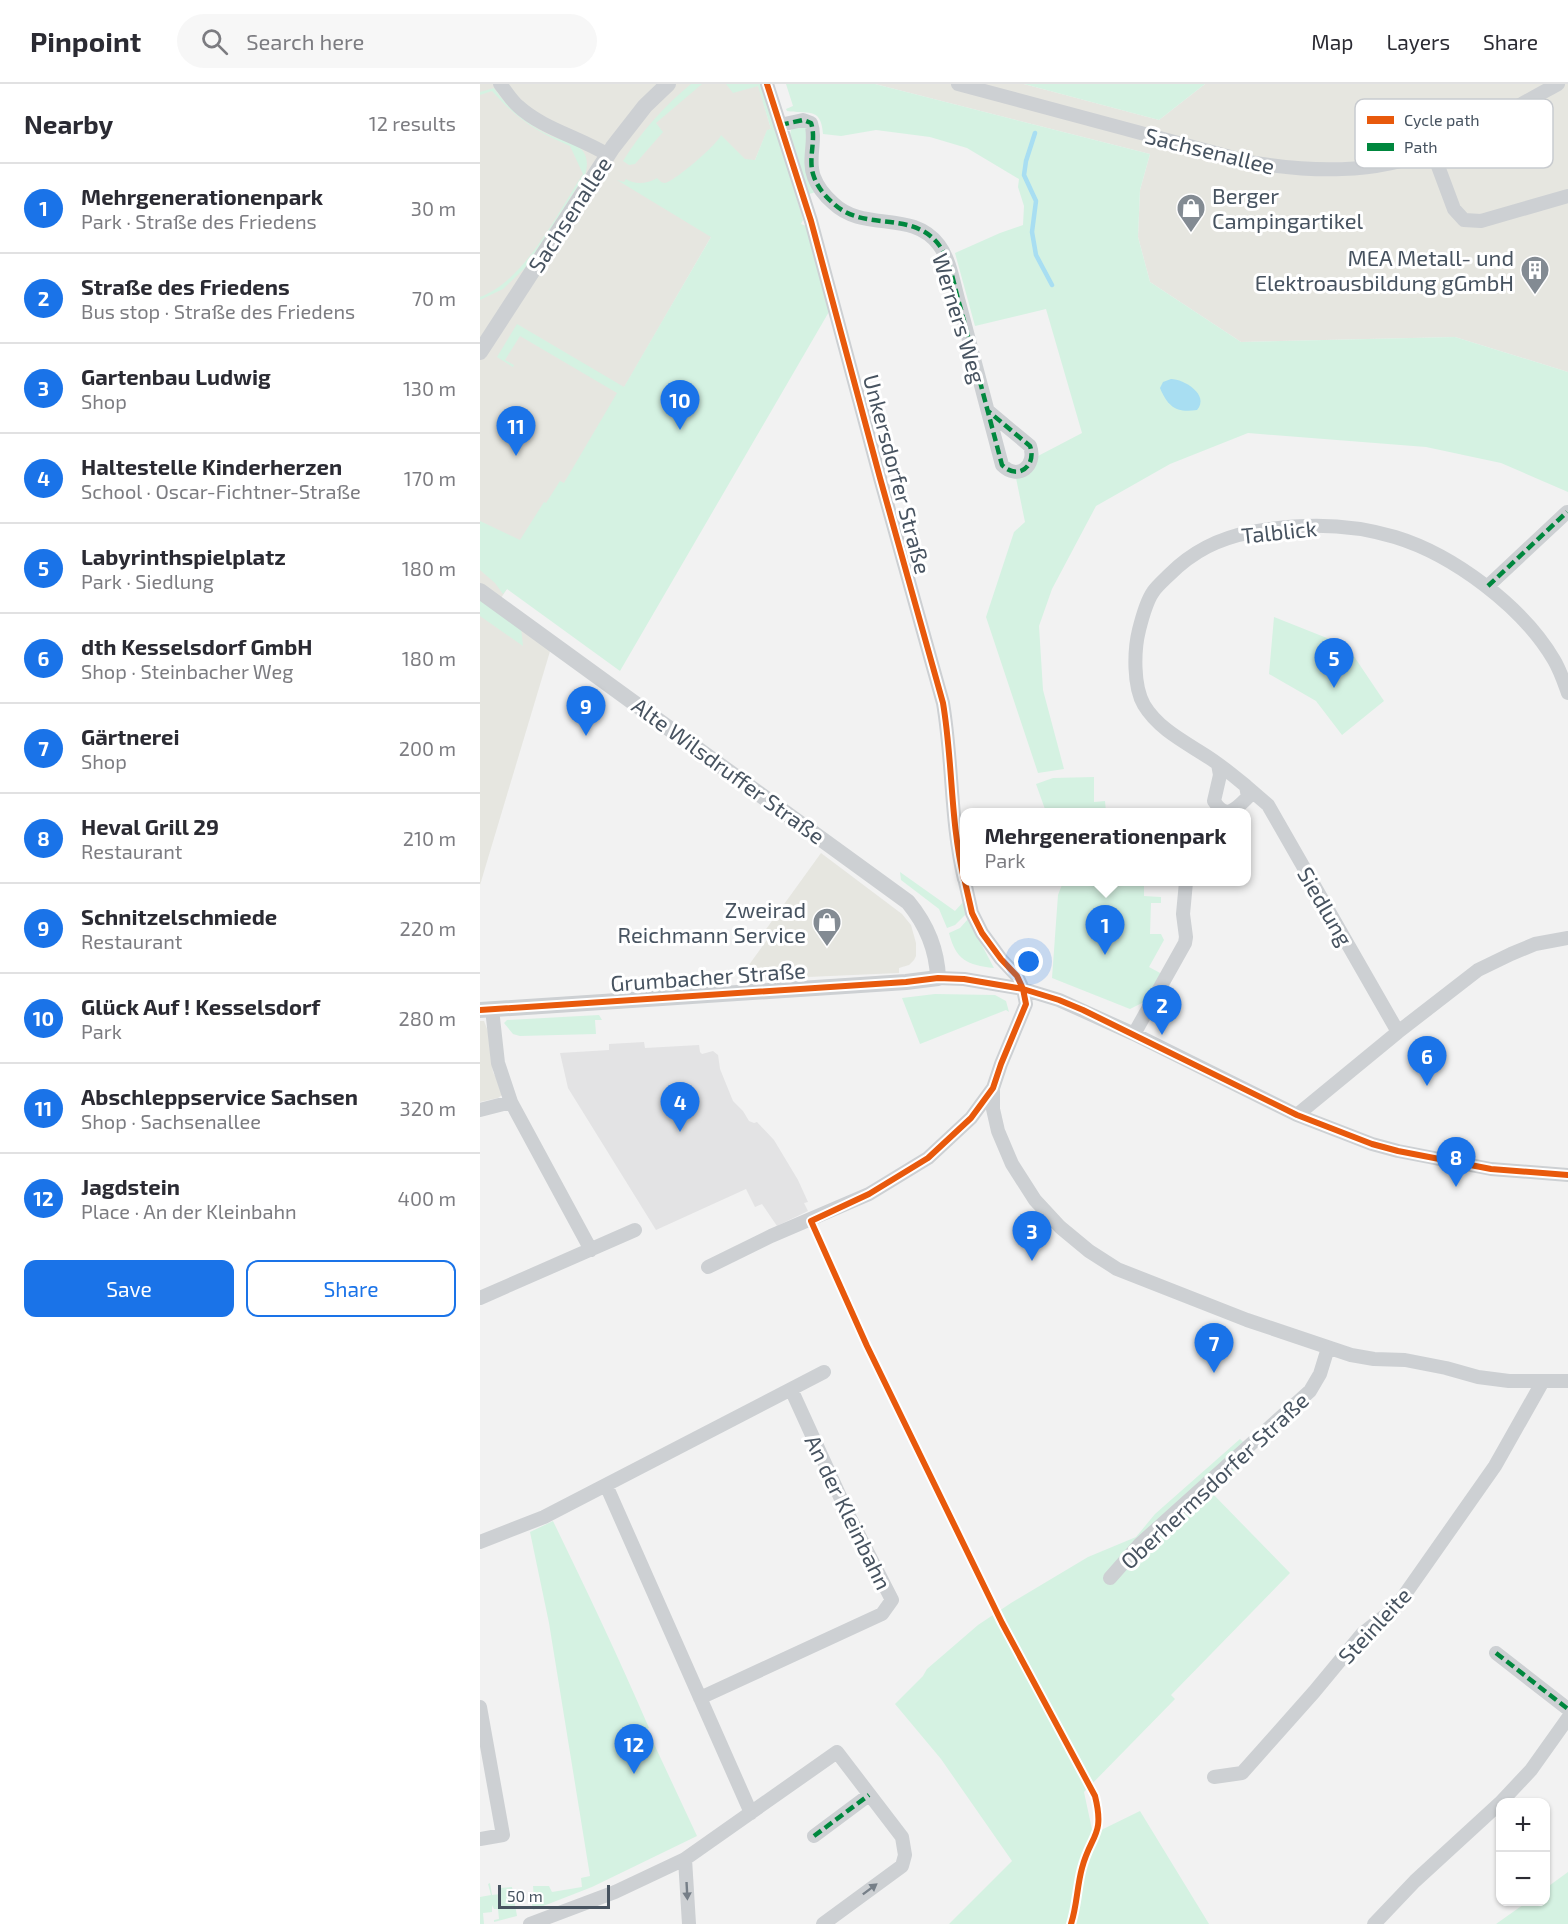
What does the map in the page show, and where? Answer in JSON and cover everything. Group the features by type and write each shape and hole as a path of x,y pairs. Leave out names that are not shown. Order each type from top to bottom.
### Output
{"street":[{"path":"500,84 517,106 543,123 608,155"},
{"name":"Sachsenallee","path":"483,340 608,155 645,106 668,84"},
{"name":"Unkersdorfer Straße","path":"767,84 811,221 943,703 948,736 952,811 960,857"},
{"name":"Sachsenallee","path":"958,84 1249,162 1284,168 1338,170 1361,168"},
{"name":"Sachsenallee","path":"1529,99 1558,84"},
{"name":"Werners Weg","path":"780,125 803,120 811,123 814,177 820,188 839,209 861,219 913,225 924,230 941,247 988,411"},
{"path":"1439,168 1454,209 1464,220 1480,221 1568,196"},
{"path":"1488,586 1567,512"},
{"name":"Talblick","path":"1246,786 1218,764 1178,738 1154,718 1143,704 1136,674 1135,646 1153,592 1180,564 1196,552 1220,540 1276,528 1324,526 1395,537 1442,558 1488,586 1524,621 1553,658 1568,693"},
{"name":"Alte Wilsdruffer Straße","path":"480,591 908,902 923,920 930,937 938,967 938,978"},
{"path":"1218,764 1220,775 1214,797 1218,808"},
{"path":"1237,808 1248,797 1246,786"},
{"name":"Siedlung","path":"1246,786 1268,805 1398,1032"},
{"name":"Unkersdorfer Straße","path":"965,886 972,913 982,933 1015,974 1023,989"},
{"path":"1134,1034 1185,943 1183,914 1186,886"},
{"path":"1298,1115 1398,1032 1478,970 1535,944 1568,938"},
{"path":"938,978 964,979 1023,989 1059,1000 1134,1034 1298,1115 1398,1152 1491,1169 1568,1175"},
{"name":"Grumbacher Straße","path":"486,1010 938,978"},
{"path":"1023,989 1026,1004 993,1089 993,1109 998,1131 1012,1164 1035,1200 1060,1227 1089,1251 1117,1269 1247,1320 1351,1355 1374,1359 1405,1360 1478,1377 1509,1381 1568,1381"},
{"path":"486,1010 498,1063 511,1102 591,1250"},
{"path":"708,1267 771,1236 869,1194 928,1158 971,1118 993,1089"},
{"path":"480,1110 511,1102"},
{"path":"480,1298 635,1230"},
{"name":"Oberhermsdorfer Straße","path":"1110,1578 1140,1544 1310,1391 1320,1374 1328,1348"},
{"path":"480,1542 544,1517 824,1372"},
{"name":"Steinleite","path":"1214,1777 1242,1773 1362,1634 1396,1606 1495,1466 1543,1381"},
{"name":"An der Kleinbahn","path":"700,1698 882,1614 892,1600 847,1512 791,1389"},
{"path":"606,1485 751,1813"},
{"path":"1496,1653 1568,1709"},
{"path":"480,1707 503,1835 480,1839"},
{"path":"1506,1798 1531,1770 1568,1718"},
{"path":"530,1924 615,1892 686,1858 837,1752 902,1837 905,1855 902,1866 824,1924"},
{"path":"814,1836 869,1795"},
{"path":"1374,1924 1415,1881 1496,1808"},
{"path":"686,1858 689,1924"}],"shaded area":[{"path":"480,84 758,84 771,129 767,131 755,160 519,570 494,609 551,648 480,885"},
{"path":"875,84 1024,84 1159,120 1205,84 1568,84 1568,372 1455,337 1241,342 1150,282 1138,237 1140,190 1150,154"},
{"path":"821,853 902,914 911,925 916,943 914,960 909,965 899,968 899,973 741,980 741,976 769,937 764,932"},
{"path":"480,1021 484,1021 488,1031 493,1072 503,1091 498,1098 480,1102"},
{"path":"644,1042 645,1048 699,1045 702,1054 713,1051 718,1055 720,1069 733,1101 749,1121 757,1122 774,1140 798,1180 808,1202 804,1203 808,1211 777,1226 762,1204 755,1207 746,1189 656,1230 568,1088 560,1053 609,1050 609,1044"}],"green space":[{"path":"691,84 702,84 656,123 663,132 635,164 629,165 623,161 654,120"},
{"path":"726,84 762,84 803,220 801,224 809,227 830,310 620,671 507,589 503,594 495,583 480,570 480,521 520,540 560,481 564,483 617,393 520,336 505,360 514,365 513,367 497,357 517,324 624,387 711,237 617,180 624,182 626,179 641,183 657,178 664,183 670,181 705,153 721,135 745,159 755,160 767,130 771,129 758,86 733,93"},
{"path":"786,84 875,84 1150,154 1140,190 1138,237 1150,282 1241,342 1455,337 1568,372 1568,492 1501,463 1426,447 1248,433 1170,464 1096,506 1052,589 1039,626 1043,690 1064,769 1038,773 986,617 1014,532 1025,522 1016,478 1028,474 1038,456 1082,433 1046,309 975,326 955,253 1023,225 1024,206 1018,187 1019,179 967,148 930,137 876,130 841,136 823,134 822,125 816,115 787,111 786,109 793,106"},
{"path":"1024,84 1205,84 1159,120"},
{"path":"494,88 519,116 542,132 527,123 510,109 492,91 480,95 480,92"},
{"path":"798,126 807,127 816,192 809,194 789,138 791,130"},
{"path":"542,132 581,149 586,158 585,175 526,267 503,289 480,300 480,297 496,289 511,277 525,262 551,226 583,174 570,146"},
{"path":"480,599 521,627 523,646 480,616"},
{"path":"1274,617 1347,646 1384,701 1342,735 1316,701 1269,674"},
{"path":"1094,777 1094,802 1105,801 1106,808 1045,808 1036,784 1053,778"},
{"path":"900,872 955,911 963,902 966,914 955,925 947,928 939,909 901,880"},
{"path":"1061,886 1144,886 1144,896 1161,897 1161,903 1151,903 1150,934 1161,934 1164,940 1149,967 1162,974 1144,1002 1130,1009 1052,978 1058,895"},
{"path":"968,919 994,968 970,963 964,960 955,949 949,933 960,928"},
{"path":"935,994 995,995 1006,1001 1009,1012 1006,1010 920,1044 902,998"},
{"path":"599,1015 602,1020 595,1020 596,1034 520,1036 513,1034 504,1023 507,1020"},
{"path":"1240,1439 1255,1453 1210,1491 1290,1573 1171,1695 1175,1699 1084,1792 1093,1834 1140,1811 1209,1924 949,1924 1012,1861 941,1759 895,1704 927,1669 978,1625 1088,1557 1136,1537 1155,1514"},
{"path":"553,1521 614,1650 649,1728 647,1729 697,1836 592,1887 533,1910 531,1899 534,1898 533,1886 549,1886 552,1892 582,1887 581,1878 590,1876 549,1623 530,1532"},
{"path":"1568,1872 1568,1924 1496,1924 1521,1906 1550,1906 1550,1885"},
{"path":"490,1883 492,1895 501,1894 499,1888 512,1887 517,1916 494,1922 499,1919 498,1909 494,1909 492,1905 492,1912 483,1913 484,1924 480,1924 480,1897 491,1895 488,1884"}],"water":[{"path":"1171,379 1194,389 1200,399 1197,410 1178,409 1166,400 1160,388 1163,382"}],"waterway":[{"path":"1035,133 1024,175 1036,201 1032,232 1036,255 1052,285"}],"marked path":[{"path":"780,125 803,120 811,123 813,129 812,170 820,188 833,203 845,212 859,217 915,227 928,234 939,245 952,274 1002,465 1014,472 1025,469 1031,460 1030,446 988,411"},
{"path":"1488,586 1567,512"},
{"path":"1496,1653 1568,1709"},
{"path":"814,1836 869,1795"}],"cycle path":[{"path":"767,84 811,221 943,703 960,861"},
{"path":"966,886 972,913 982,933 1017,976 1026,1004 993,1088 971,1118 928,1158 869,1194 811,1221 867,1346 1002,1623 1095,1796 1098,1827 1082,1868 1071,1924"},
{"path":"480,1010 938,978 964,979 1023,989 1059,1000 1297,1115 1372,1144 1491,1169 1568,1175"}],"place":[{"name":"Berger Campingartikel","path":"1191,234"},
{"name":"MEA Metall- und Elektroausbildung gGmbH","path":"1535,296"},
{"name":"Glück Auf ! Kesselsdorf","path":"680,430"},
{"name":"Abschleppservice Sachsen","path":"516,456"},
{"name":"Labyrinthspielplatz","path":"1334,688"},
{"name":"Schnitzelschmiede","path":"586,736"},
{"name":"Zweirad Reichmann Service","path":"827,948"},
{"name":"Mehrgenerationenpark","path":"1105,955"},
{"name":"Straße des Friedens","path":"1162,1035"},
{"name":"dth Kesselsdorf GmbH","path":"1427,1086"},
{"name":"Haltestelle Kinderherzen","path":"680,1132"},
{"name":"Heval Grill 29","path":"1456,1187"},
{"name":"Gartenbau Ludwig","path":"1032,1261"},
{"name":"Gärtnerei","path":"1214,1373"},
{"name":"Jagdstein","path":"634,1774"}]}
